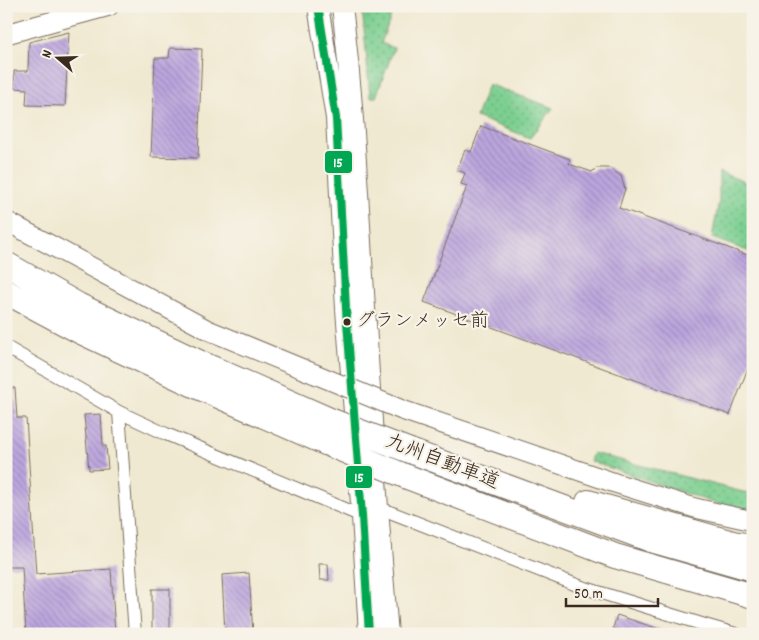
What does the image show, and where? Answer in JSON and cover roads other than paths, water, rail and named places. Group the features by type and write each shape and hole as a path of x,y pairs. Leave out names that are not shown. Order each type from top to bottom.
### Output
{"highway":[{"name":"九州自動車道","path":"6,264 78,305 204,365 410,452 650,540 753,569"},
{"name":"九州自動車道","path":"6,292 81,332 196,386 405,476 615,556 753,596"},
{"path":"410,452 723,540 753,546"}],"main road":[{"path":"318,6 336,118 346,309 370,512 388,634"},
{"path":"342,6 356,149 370,512 369,634"}],"street":[{"path":"6,22 62,6"},
{"path":"6,34 109,6"},
{"path":"309,6 314,18 326,96 336,118"},
{"path":"6,220 208,330 402,410 615,483 695,508 753,521"},
{"path":"6,347 119,412 166,434 370,512 582,587 736,634"},
{"path":"119,412 135,634"}],"place":[{"name":"グランメッセ前","path":"347,322"}]}
